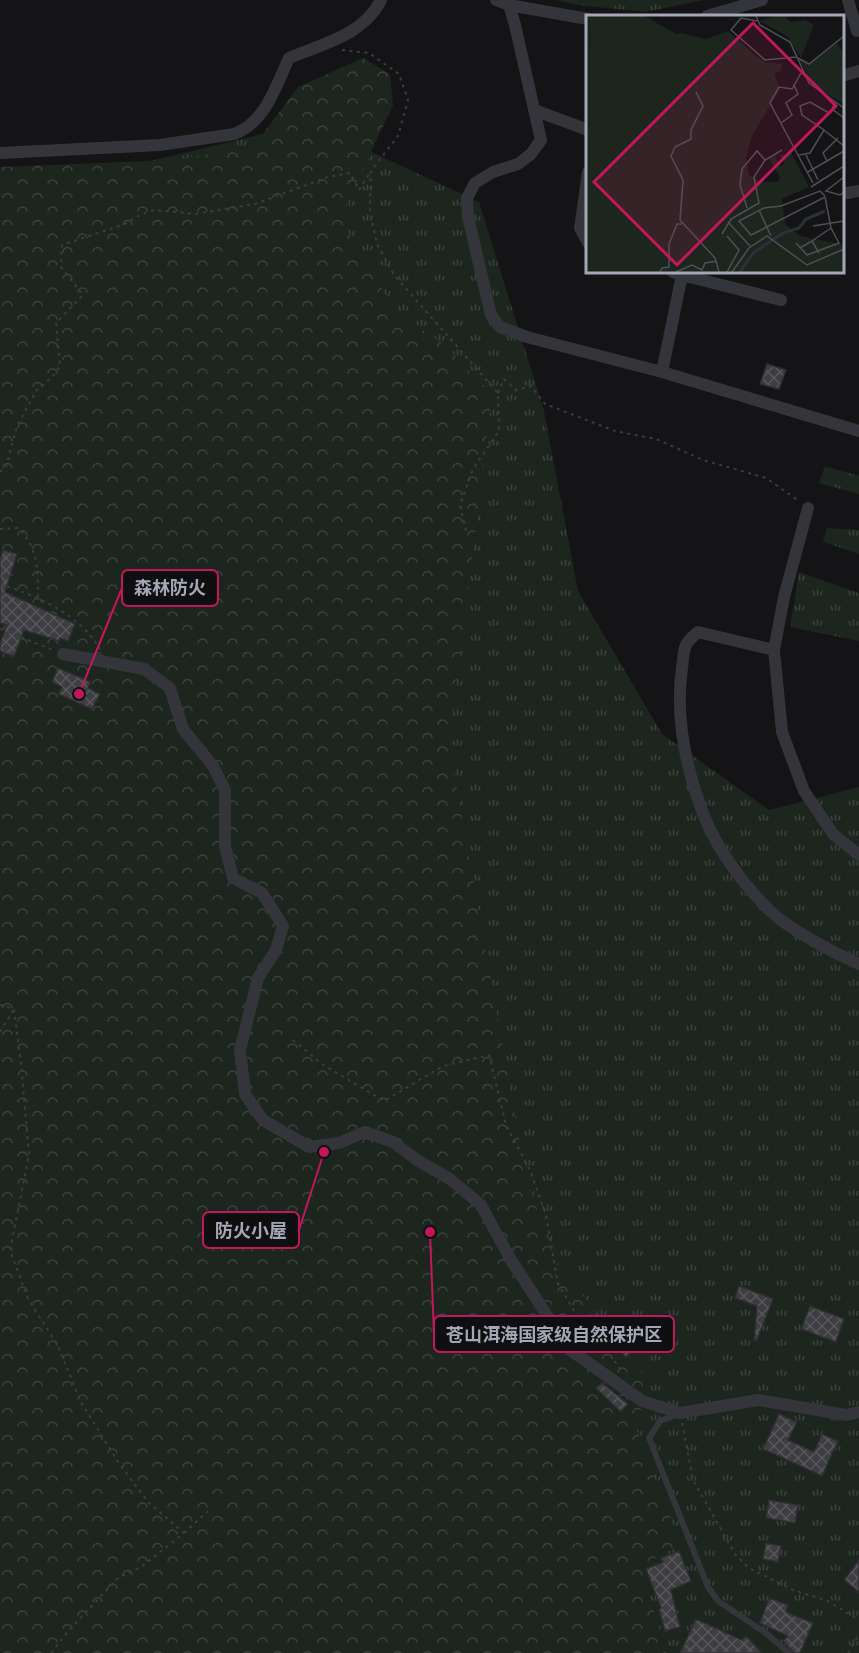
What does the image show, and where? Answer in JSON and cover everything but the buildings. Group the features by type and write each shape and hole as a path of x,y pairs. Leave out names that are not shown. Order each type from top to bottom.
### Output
{"street":[{"path":"0,153 160,145 243,131 266,106 289,58 350,33 372,14 381,0"},
{"path":"496,0 509,5 586,19"},
{"path":"711,15 762,0"},
{"path":"848,0 858,34"},
{"path":"509,5 541,140 531,154 518,164 493,172 475,183 467,198 468,217 491,315 500,327 527,337 662,372 859,431"},
{"path":"844,76 859,71"},
{"path":"534,110 586,129"},
{"path":"586,186 580,228 586,239"},
{"path":"844,194 859,191"},
{"path":"662,372 678,273 780,300"},
{"path":"808,508 784,597 774,650 782,732 804,791 833,834 859,855"},
{"path":"774,650 698,632 686,644 679,686 680,723 691,774 704,817 721,848 770,911 806,936 859,964"},
{"path":"63,654 144,669 170,688 183,729 213,766 225,790 225,846 233,878 262,893 283,926 276,950 258,978 240,1050 245,1094 263,1120 309,1147 339,1143 365,1132 393,1142 417,1160 450,1179 481,1205 551,1325 569,1349 642,1401 680,1413 758,1400 846,1415 859,1412"}],"lane":[{"path":"680,1413 660,1420 649,1438 708,1587 718,1601 767,1634 789,1653"}],"path":[{"path":"0,472 6,466 17,426 36,391 53,376 60,366 56,323 83,295 61,267 62,245 125,224 154,210 196,214 255,204 328,177 350,173 359,190 398,136 408,100 399,74 369,52 337,49"},
{"path":"371,171 370,212 377,244 394,275 498,393"},
{"path":"466,531 460,505 473,469 499,431 498,393 504,379 516,390 531,386 544,404 615,431 656,439 703,460 766,478 808,508"},
{"path":"0,529 19,528 29,540 36,555 38,599"},
{"path":"0,584 38,599 71,616 94,639 108,662"},
{"path":"0,629 63,654"},
{"path":"0,1005 14,1010"},
{"path":"0,1032 14,1010"},
{"path":"14,1010 29,1155 10,1250 28,1299 57,1344 81,1402 99,1432 148,1502 184,1533"},
{"path":"292,1040 322,1064 384,1101 443,1066 489,1055 506,1125 530,1170 546,1215 558,1284 579,1319 602,1343 622,1372"},
{"path":"680,1413 693,1480 735,1554 749,1568 793,1590 828,1601 859,1620"},
{"path":"51,1653 118,1578 141,1567 208,1511"},
{"path":"848,1653 859,1634"}],"green space":[{"path":"555,0 704,0 645,12 578,5"},
{"path":"363,58 390,74 393,105 340,218 395,311 445,345 492,395 449,744 527,1183 555,1259 594,1310 587,1319 625,1358 652,1381 635,1426 680,1543 641,1567 666,1653 0,1653 0,167 174,160 254,146 298,87"},
{"path":"309,123 479,202 544,411 578,591 662,734 769,810 859,787 859,1653 0,1653 0,233 74,179"},
{"path":"825,466 859,476 859,494 819,483"},
{"path":"827,528 859,530 859,554 823,542"},
{"path":"799,572 859,593 859,641 790,627"}],"place":[{"name":"森林防火","path":"79,694"},
{"name":"防火小屋","path":"324,1152"},
{"name":"苍山洱海国家级自然保护区","path":"430,1232"}]}
